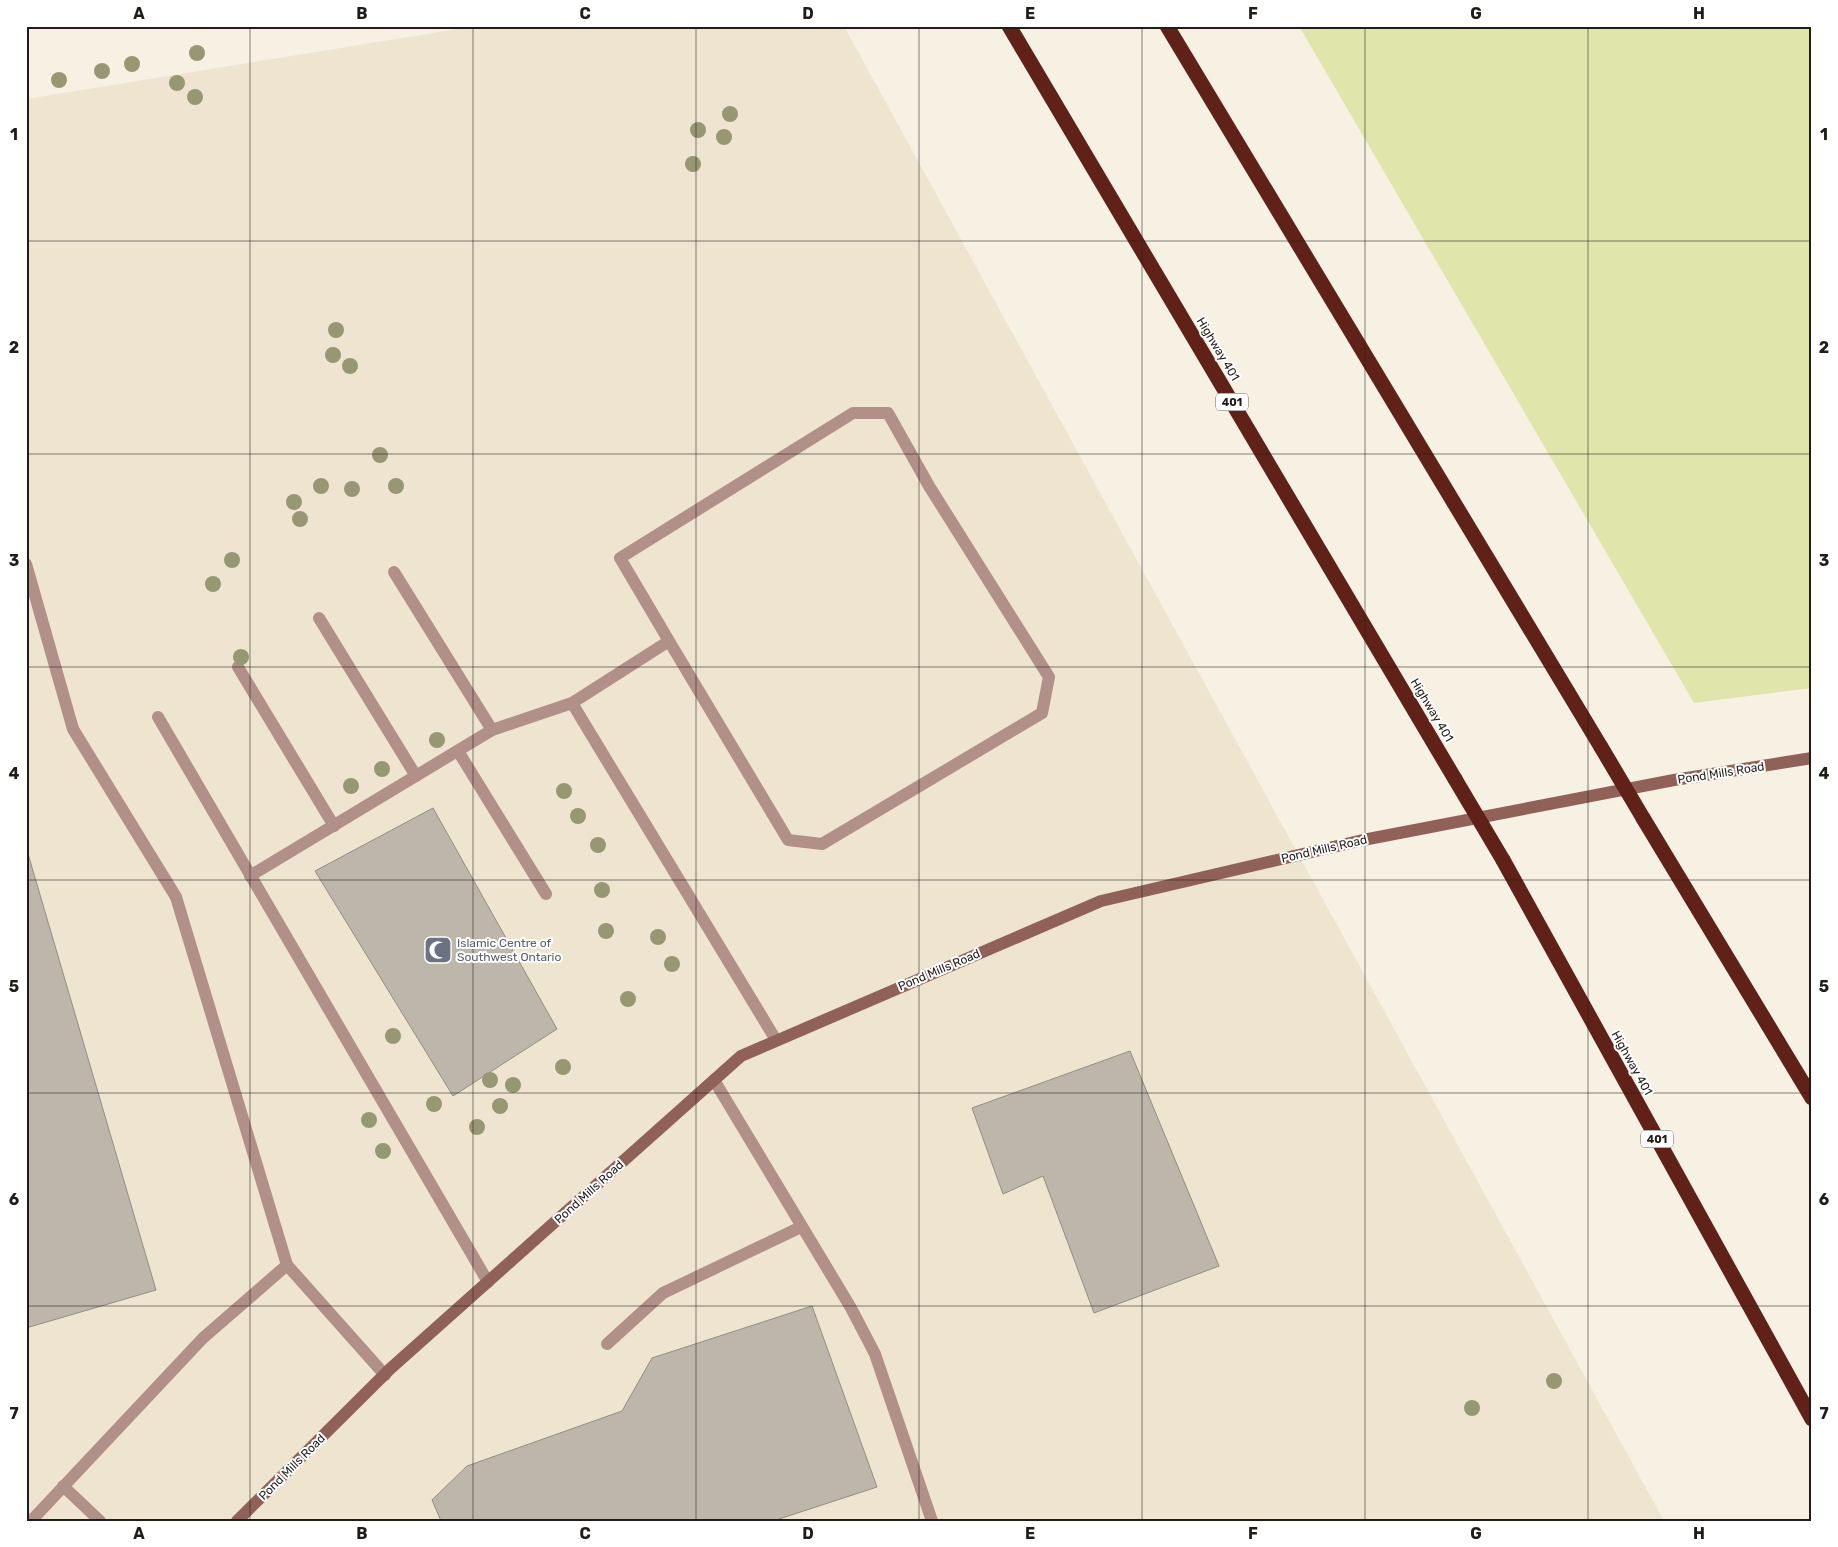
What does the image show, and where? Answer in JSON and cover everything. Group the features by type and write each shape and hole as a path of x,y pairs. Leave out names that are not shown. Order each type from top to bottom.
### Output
{"highway":[{"name":"Highway 401","path":"1009,26 1503,860 1812,1419"},
{"path":"1167,26 1812,1098"}],"main road":[{"name":"Pond Mills Road","path":"237,1521 385,1375 741,1056 1100,901 1363,840 1674,780 1812,758"}],"lane":[{"path":"888,413 929,486 1048,676 1042,713 822,844 788,840 669,641 620,558 853,414 888,413"},
{"path":"26,564 72,729 176,897 287,1266 385,1375"},
{"path":"394,572 492,730"},
{"path":"319,618 416,776"},
{"path":"250,876 492,730 572,702 669,641"},
{"path":"238,668 334,826"},
{"path":"572,702 776,1040"},
{"path":"158,717 488,1282"},
{"path":"458,750 546,894"},
{"path":"714,1080 851,1308 875,1354 932,1521"},
{"path":"607,1344 664,1294 801,1227"},
{"path":"31,1521 202,1338 287,1266"},
{"path":"63,1486 100,1521"}],"shaded area":[{"path":"476,26 844,26 1664,1521 26,1521 26,99"}],"green space":[{"path":"1299,26 1812,26 1812,688 1694,703"}],"building":[{"name":"Islamic Centre of Southwest Ontario","path":"433,808 557,1029 453,1096 315,871"},
{"path":"26,847 156,1290 26,1328"},
{"path":"1130,1051 1219,1266 1094,1313 1043,1176 1003,1194 972,1108"},
{"path":"812,1306 877,1487 773,1521 441,1521 432,1500 467,1466 622,1411 652,1358"}],"place":[{"name":"Islamic Centre of Southwest Ontario","path":"438,950"}]}
